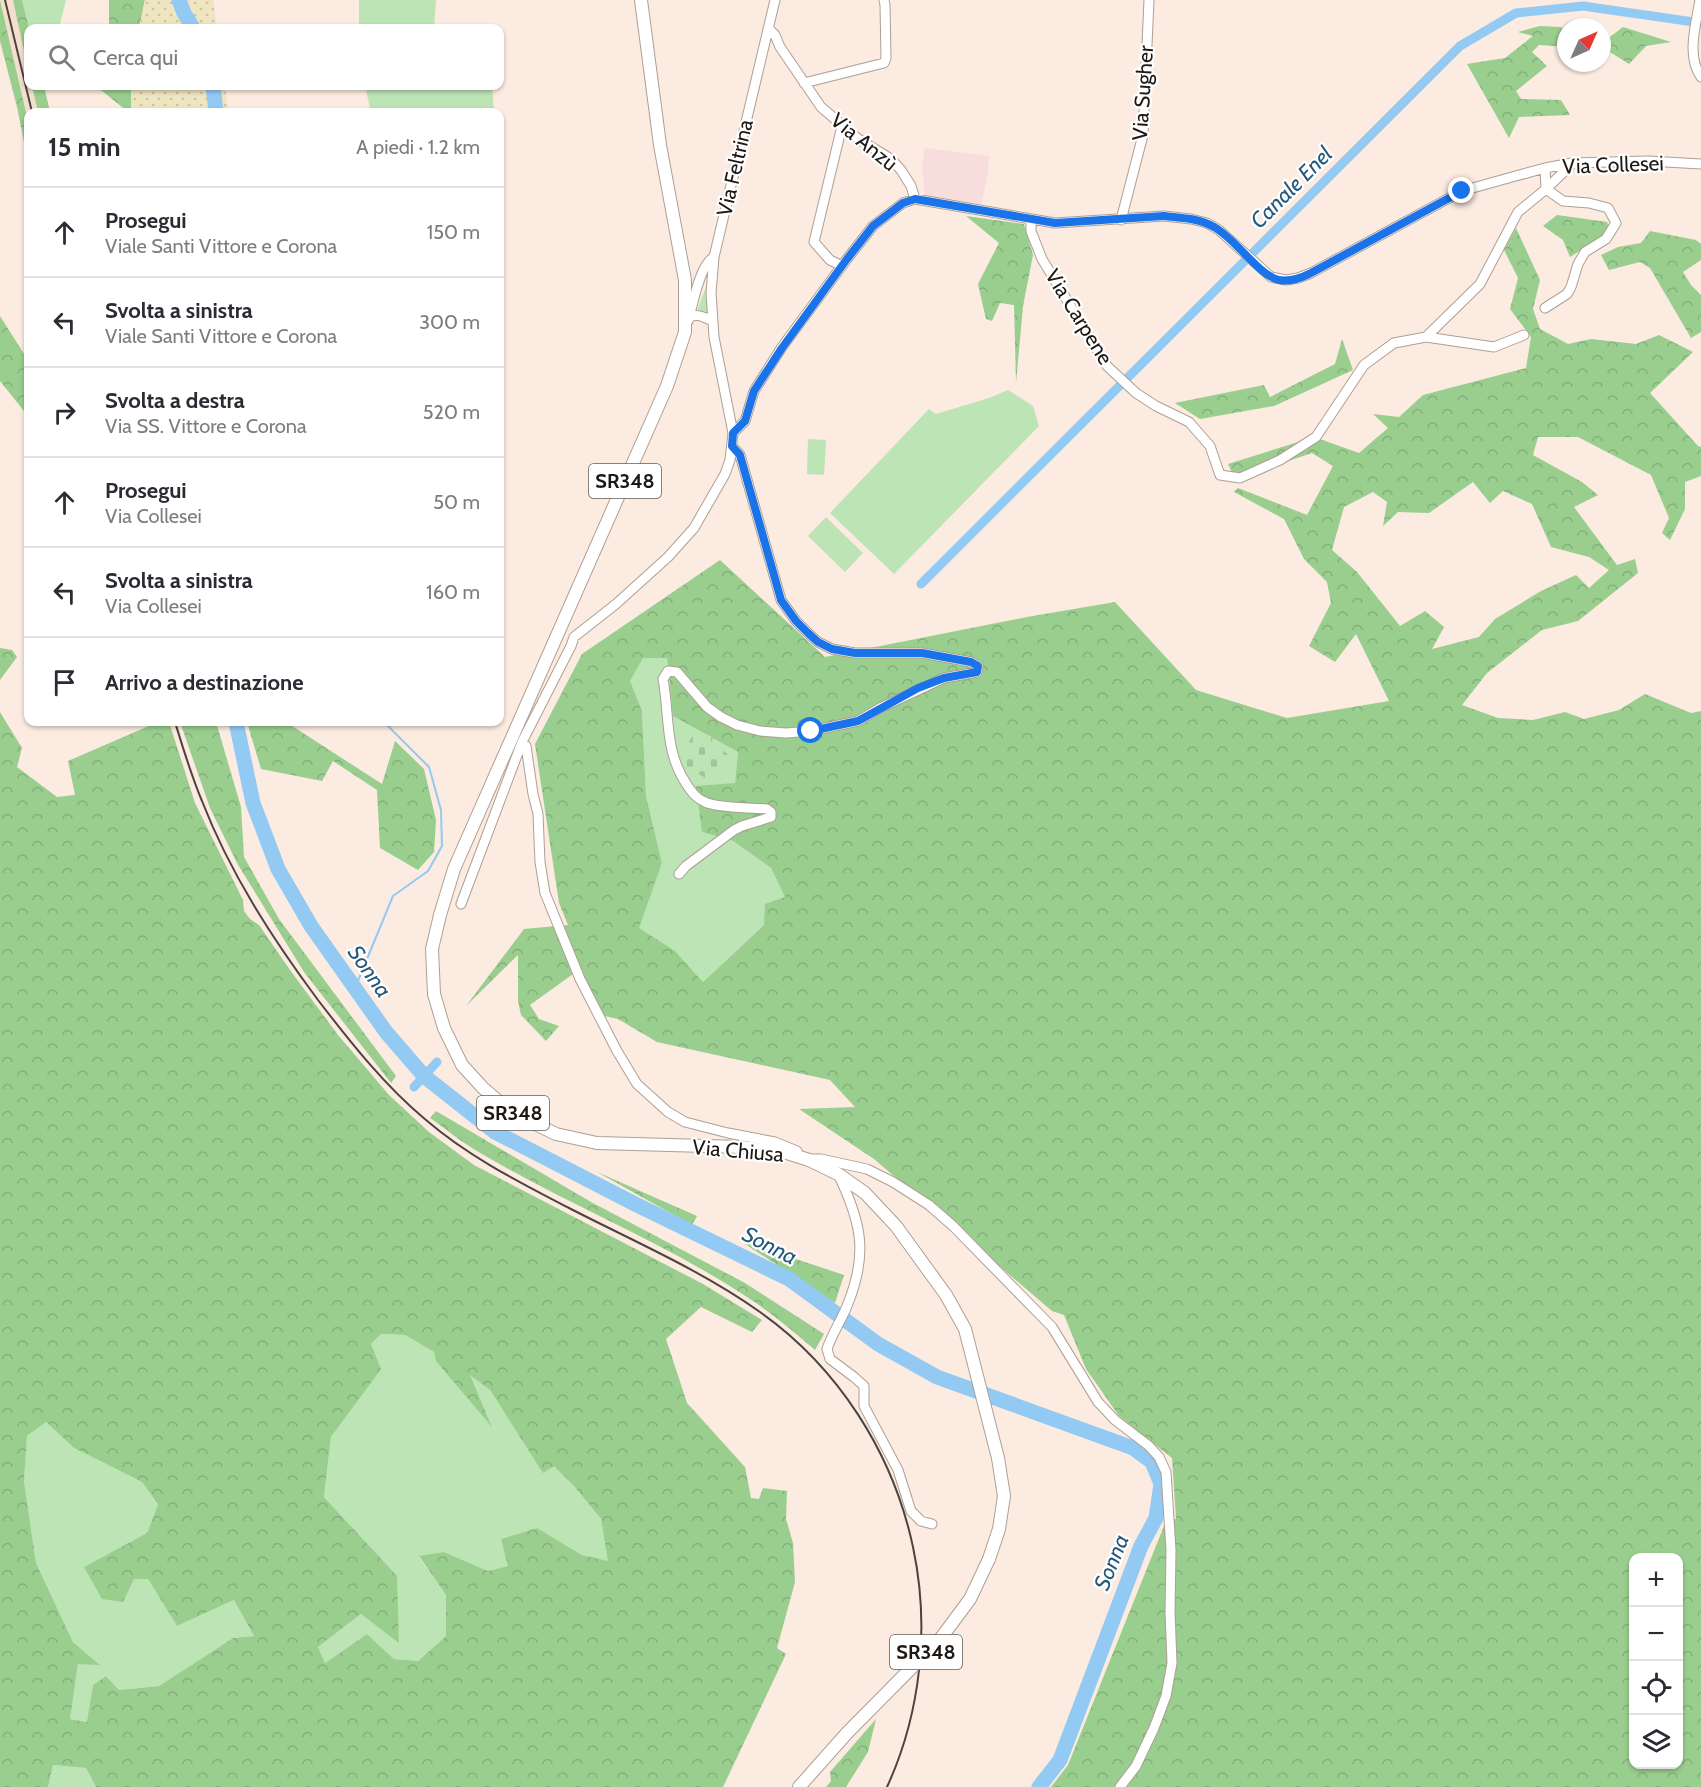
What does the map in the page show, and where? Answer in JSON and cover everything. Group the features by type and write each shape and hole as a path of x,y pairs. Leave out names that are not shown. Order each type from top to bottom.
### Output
{"main road":[{"name":"Via Feltrina","path":"561,628 667,386 685,332 685,280 660,145 641,0"},
{"name":"Via Chiusa","path":"561,628 454,869 432,949 434,994 444,1028 462,1065 483,1088 511,1112 556,1134 597,1143 742,1147 787,1153 809,1160 838,1174 865,1193 896,1226 946,1295 965,1329 998,1458 1004,1496 999,1529 989,1559 970,1599 940,1638 847,1733 799,1787"}],"street":[{"name":"Via Feltrina","path":"685,332 702,273 708,261 714,257 775,0"},
{"path":"804,82 884,63 886,58 884,0"},
{"name":"Via Sugher","path":"1121,220 1143,135 1149,0"},
{"path":"1700,0 1693,49 1696,70 1701,77"},
{"name":"Via Anzù","path":"768,28 775,35 780,47 822,107 857,138 891,159 911,186 915,199"},
{"path":"842,126 814,242 830,261 842,266"},
{"name":"Via Collesei","path":"915,199 1055,223 1164,216 1200,221 1220,230 1266,273 1276,279 1286,280 1311,273 1462,191 1545,168 1572,163 1648,161 1701,164"},
{"path":"1426,337 1480,284 1518,212 1572,163"},
{"path":"1545,168 1546,189"},
{"path":"1545,308 1567,294 1585,252 1606,239 1616,223 1608,208 1589,202 1563,201 1546,189"},
{"path":"733,433 745,421 754,391 782,348 873,226 903,203 915,199"},
{"name":"Via Carpene","path":"1031,219 1031,231 1042,259 1107,366 1136,393 1156,406 1189,422 1210,446 1220,475 1240,478 1280,460 1316,437 1364,365 1394,343 1426,337"},
{"path":"461,904 522,742 572,646 574,637 616,604 668,557 694,528 725,474 730,460 733,433 714,337 711,293 714,257"},
{"path":"689,318 696,315 713,321"},
{"path":"1426,337 1494,347 1524,335"},
{"path":"679,874 686,866 734,830 771,817 771,812 767,809 721,806 695,797 674,761 670,748 663,679 668,671 677,672 707,707 721,717 749,728 786,733 811,731 858,721 918,688 944,678 977,672 978,666 971,662 922,653 855,653 832,649 818,642 796,621 781,600 740,455 732,446"},
{"path":"522,742 526,746 538,814 540,862 545,893 580,979 616,1051 637,1084 668,1112 686,1122 776,1142 797,1151 809,1160 821,1158 867,1169 929,1204 1052,1328 1098,1402 1115,1420 1149,1446 1159,1457 1166,1472 1171,1550 1172,1663 1166,1696 1154,1728 1136,1766 1120,1787"},
{"path":"838,1174 851,1202 860,1234 860,1262 846,1309 827,1348 830,1359 864,1386 864,1406 898,1470 911,1511 921,1521 932,1524"}],"shaded area":[{"path":"0,0 13,0 24,51 24,90 33,90 37,108 25,108"},
{"path":"925,148 989,156 988,174 981,206 967,206 925,198 922,163"}],"green space":[{"path":"0,0 25,108 24,142 17,107 0,41"},
{"path":"13,0 22,0 28,24 24,24 24,51"},
{"path":"22,0 66,0 60,24 28,24"},
{"path":"109,0 145,0 140,24 109,24"},
{"path":"359,0 436,0 434,24 359,24"},
{"path":"1540,26 1557,27 1557,46 1539,45 1532,52 1547,66 1516,91 1521,99 1561,100 1570,115 1519,117 1509,138 1467,64 1505,58 1533,36 1518,32"},
{"path":"1623,27 1671,42 1646,46 1629,64 1611,53 1611,36"},
{"path":"33,90 45,90 49,108 37,108"},
{"path":"101,90 131,90 131,108 123,108"},
{"path":"366,90 492,90 494,108 370,108"},
{"path":"1557,215 1607,222 1610,232 1570,257 1563,240 1543,226"},
{"path":"966,216 1024,224 1033,255 1023,306 1016,383 1014,305 1000,303 992,321 986,319 978,284 999,243"},
{"path":"1516,228 1540,280 1533,309 1540,329 1568,344 1591,339 1636,344 1659,335 1693,352 1650,393 1701,447 1701,476 1685,482 1685,509 1670,540 1662,533 1669,518 1651,475 1578,437 1538,437 1533,455 1582,482 1598,495 1574,507 1617,565 1635,559 1638,573 1578,621 1542,630 1487,673 1462,705 1498,718 1533,720 1565,712 1584,719 1619,710 1645,694 1691,713 1701,711 1701,1787 1051,1787 1068,1765 1166,1521 1176,1519 1172,1458 1119,1416 1086,1369 1064,1315 1052,1311 874,1159 799,1109 855,1107 830,1080 657,1042 618,1019 604,1016 573,974 530,1005 539,1019 559,1026 546,1041 521,1015 518,1001 518,955 466,1006 524,929 568,925 559,903 535,744 582,654 720,560 825,657 1115,602 1196,690 1287,718 1389,701 1356,634 1335,662 1309,646 1331,603 1327,582 1304,559 1284,519 1234,492 1238,488 1307,515 1333,466 1312,453 1235,479 1228,464 1314,437 1359,453 1388,428 1373,414 1399,417 1423,395 1526,368 1531,337 1510,309 1518,278 1504,250","holes":["1473,482 1490,503 1503,491 1532,504 1551,547 1589,557 1609,570 1589,588 1576,575 1541,591 1495,619 1479,637 1432,649 1444,627 1425,611 1400,626 1357,572 1332,550 1344,507 1373,492 1387,502 1383,526 1398,512 1429,513","643,658 667,658 673,716 738,752 735,783 696,786 702,832 733,841 771,868 785,897 765,904 764,925 703,982 675,951 639,928 662,863 646,796 642,711 630,681"]},
{"path":"1650,231 1696,240 1701,244 1701,260 1683,272 1701,295 1701,332 1691,338 1650,268 1640,262 1609,270 1601,255 1618,247 1641,243"},
{"path":"707,285 709,314 696,313"},
{"path":"0,316 24,354 24,411 0,381"},
{"path":"1342,339 1353,370 1274,406 1200,419 1175,403 1264,385 1270,397 1335,364"},
{"path":"1008,390 1033,406 1039,426 894,574 830,513 929,409 936,414"},
{"path":"808,439 826,440 824,475 807,474"},
{"path":"826,517 863,553 845,572 808,536"},
{"path":"0,648 12,650 17,657 0,680"},
{"path":"643,658 667,658 673,716 738,752 735,783 702,832 733,841 771,868 785,897 764,925 703,982 675,951 638,928 662,863 646,796 642,711 629,681"},
{"path":"0,712 22,748 17,767 57,797 75,795 68,761 149,726 170,726 195,803 243,900 244,911 259,925 338,1035 389,1095 429,1132 474,1165 703,1284 762,1320 752,1332 701,1307 666,1339 687,1403 745,1467 751,1498 759,1499 763,1488 787,1491 786,1519 793,1543 795,1582 777,1648 786,1654 723,1787 96,1787 86,1768 53,1765 48,1787 0,1787","holes":["381,1334 405,1335 434,1352 436,1361 492,1427 470,1375 490,1390 543,1473 554,1466 601,1519 608,1561 582,1555 537,1528 501,1539 508,1566 488,1571 444,1552 419,1556 446,1595 446,1636 418,1661 394,1659 367,1634 325,1663 318,1647 361,1614 399,1643 397,1576 324,1497 331,1437 381,1369 371,1344","46,1422 74,1448 142,1482 158,1505 147,1533 84,1567 102,1599 123,1602 134,1579 148,1579 177,1626 234,1600 254,1636 233,1638 159,1686 119,1690 106,1676 93,1685 87,1722 70,1719 78,1664 100,1665 73,1642 36,1563 24,1481 27,1436"]},
{"path":"181,726 217,726 241,807 244,857 279,919 396,1076 391,1083 304,972 237,863 210,808"},
{"path":"248,726 292,726 382,784 395,741 424,769 436,820 434,852 418,870 380,848 377,790 333,761 322,781 261,769"},
{"path":"695,732 705,739 709,735 713,738 711,743 731,756 727,763 732,767 728,772 724,769 719,776 707,779 686,766 683,752"},
{"path":"436,1111 591,1202 745,1283 824,1334 815,1350 767,1311 718,1279 475,1150 430,1118"},
{"path":"597,1172 697,1216 692,1225"},
{"path":"739,1240 844,1275 835,1303"},
{"path":"381,1334 405,1335 434,1352 491,1424 469,1374 490,1390 543,1472 554,1465 601,1519 609,1562 582,1555 537,1528 501,1539 509,1566 488,1571 444,1552 419,1557 446,1595 446,1636 418,1661 394,1659 367,1634 325,1663 318,1647 361,1614 399,1642 396,1576 324,1497 331,1437 380,1369 371,1344"},
{"path":"46,1422 74,1448 142,1482 158,1506 147,1533 85,1567 148,1579 177,1626 234,1600 254,1636 233,1638 159,1686 119,1690 106,1676 93,1685 88,1722 70,1719 78,1664 99,1664 73,1642 36,1563 24,1481 27,1436"},
{"path":"876,1719 868,1752 846,1787 826,1787 831,1781 830,1772"},
{"path":"53,1765 86,1768 96,1787 48,1787"}],"sand":[{"path":"145,0 213,0 216,24 140,24"},
{"path":"131,90 225,90 228,108 131,108"}],"waterway":[{"name":"Sonna","path":"179,0 191,24"},
{"name":"Canale Enel","path":"921,584 1460,46 1516,13 1583,6 1701,23"},
{"name":"Sonna","path":"213,90 216,108"},
{"name":"Sonna","path":"237,726 253,803 278,869 311,926 386,1032 424,1076 495,1132 789,1279 878,1344 937,1377 1133,1448 1152,1462 1161,1484 1156,1518 1141,1546 1060,1760 1039,1787"},
{"path":"355,988 393,896 428,871 442,846 441,810 429,767 388,726"},
{"name":"Canale Enel","path":"414,1087 437,1062"}],"railway":[{"path":"5,0 24,79"},
{"path":"27,90 31,108"},
{"path":"176,726 194,781 213,828 253,904 284,953 318,1000 396,1093 459,1146 495,1168 691,1269 760,1312 814,1359 858,1415 892,1478 904,1512 913,1547 921,1608 921,1639 915,1700 899,1759 887,1787"}],"route":[{"path":"811,731 858,721 918,688 944,678 977,672 978,666 971,662 922,653 855,653 832,649 818,642 796,621 781,600 740,455 732,446 733,433 745,421 754,391 794,330 873,226 903,203 915,199 1055,223 1164,216 1180,218 1213,226 1232,240 1271,277 1292,280 1311,273 1462,191"}]}
